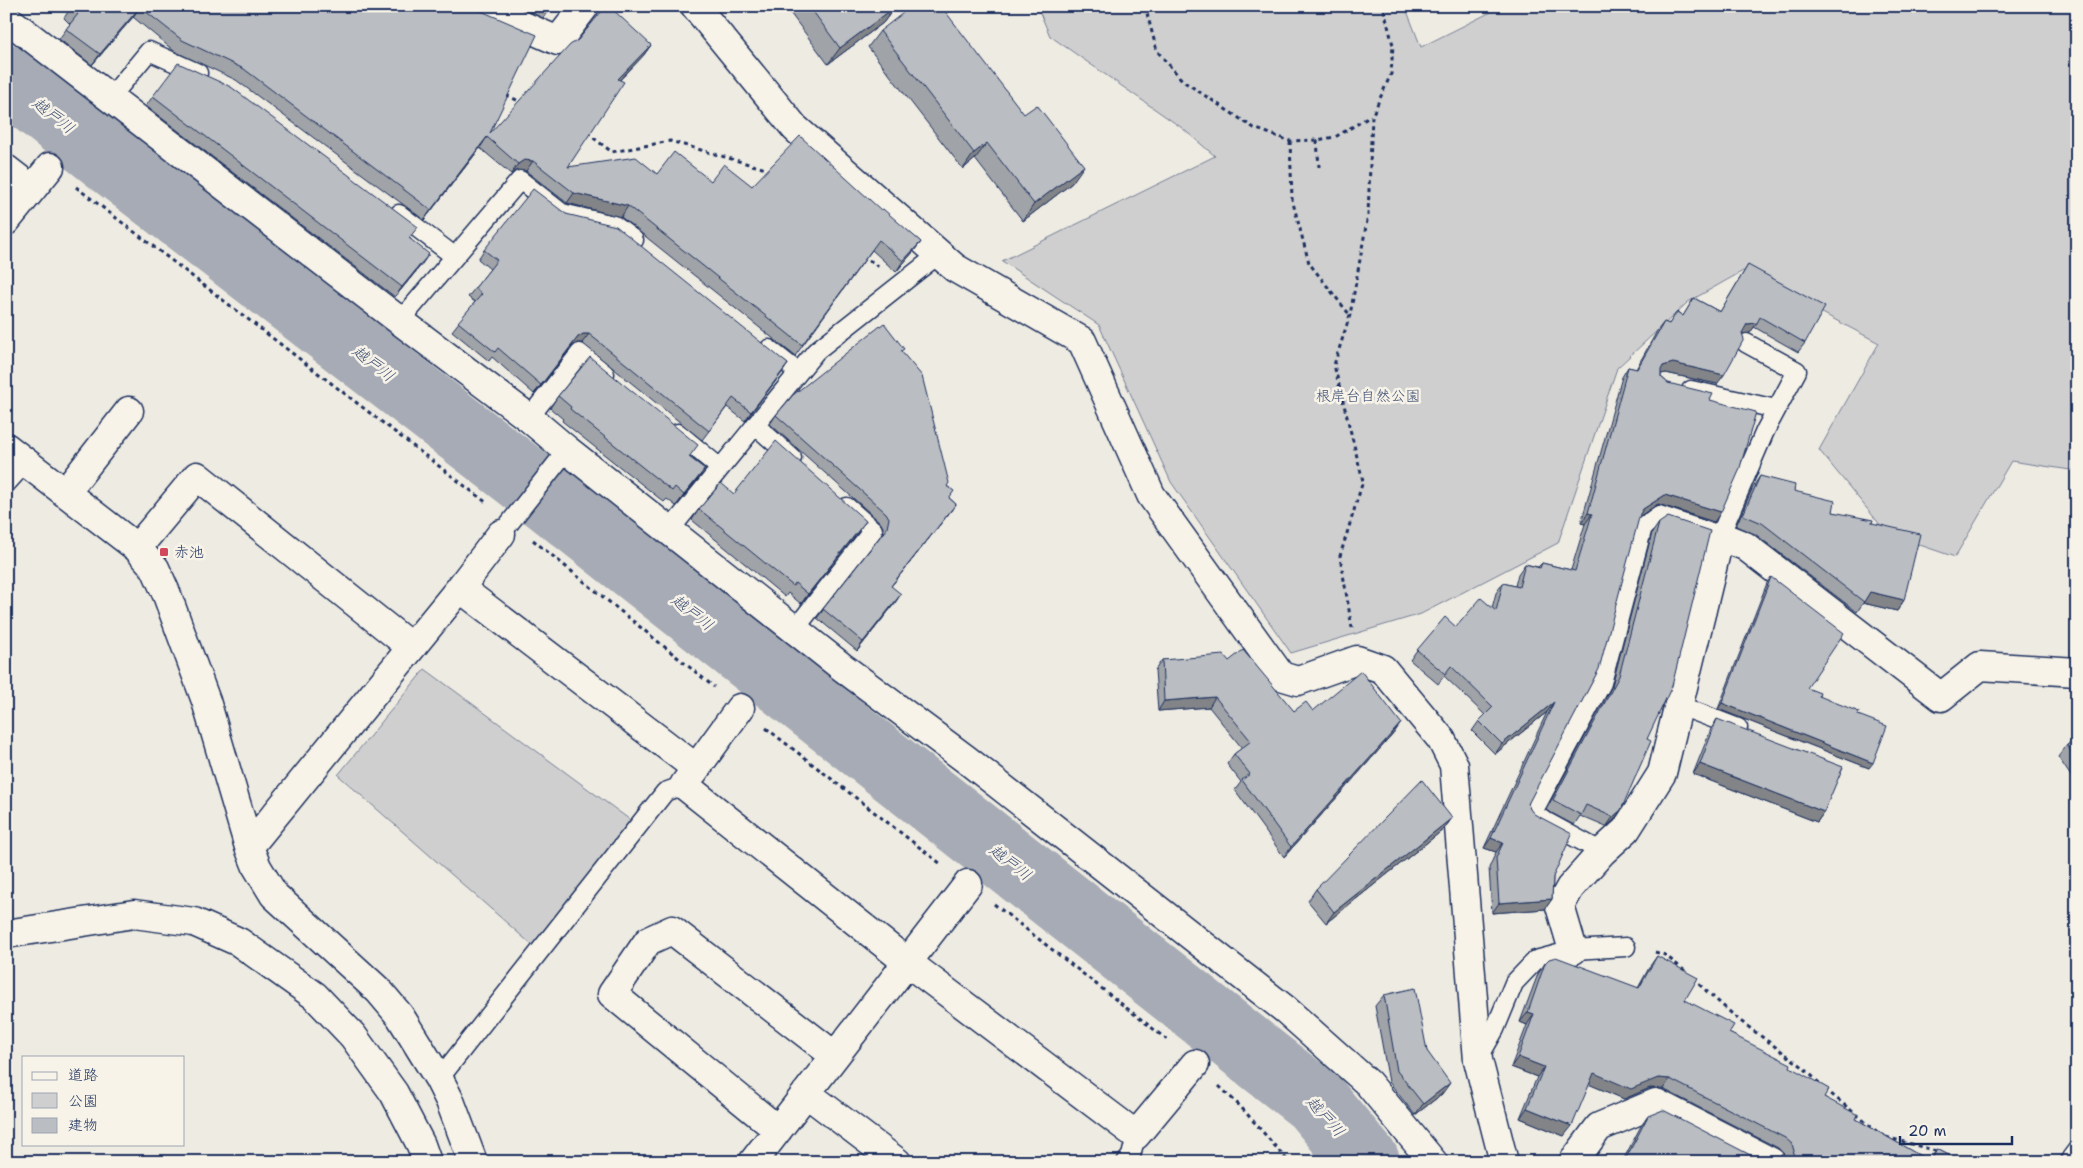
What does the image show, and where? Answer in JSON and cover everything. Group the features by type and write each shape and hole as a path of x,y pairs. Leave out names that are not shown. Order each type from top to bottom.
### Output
{"street":[{"path":"478,6 558,41 585,6"},
{"path":"695,6 795,128 955,268 1082,341 1151,495 1281,676 1298,681 1357,660 1383,669 1441,739 1454,765 1478,1060 1504,1162"},
{"path":"6,18 529,418 563,455 669,531 794,629 967,760 1286,1010 1368,1083 1433,1162"},
{"path":"6,221 50,167"},
{"path":"6,169 32,189"},
{"path":"65,493 129,411"},
{"path":"16,455 137,548 155,568 167,595 206,702 249,847 257,867 274,895 379,991 400,1016 439,1079 450,1101 473,1162"},
{"path":"137,548 197,476 411,647"},
{"path":"249,847 460,588 510,522"},
{"path":"1573,950 1560,906 1570,888 1602,852 1626,830 1662,773 1720,536 1745,546 1940,697 1980,666 2077,672"},
{"path":"460,588 690,776 907,962 1136,1135 1195,1064"},
{"path":"690,776 740,708"},
{"path":"753,1162 968,884"},
{"path":"6,934 134,914 194,922 239,942 315,996 353,1036 394,1093 421,1145 426,1162"},
{"path":"778,1130 612,994 648,941 672,930 834,1056"},
{"path":"806,1093 897,1162"},
{"path":"1583,1158 1599,1126 1656,1103 1771,1162"}],"lane":[{"path":"110,98 149,51 212,80"},
{"path":"400,321 520,180 562,213 614,224 644,249"},
{"path":"385,204 454,256"},
{"path":"669,531 816,351 939,254"},
{"path":"760,341 798,372"},
{"path":"1602,852 1532,814 1602,683 1643,527 1659,515 1720,536 1776,410 1797,371 1746,343"},
{"path":"529,418 580,353 617,383"},
{"path":"1673,386 1776,410"},
{"path":"668,425 720,468"},
{"path":"755,425 807,471"},
{"path":"6,484 16,455"},
{"path":"510,522 563,455"},
{"path":"794,629 873,530 836,497"},
{"path":"1678,705 1752,734"},
{"path":"439,1079 665,792 690,776"},
{"path":"1478,1060 1495,1029 1514,983 1536,960 1573,950 1626,947"},
{"path":"1126,1162 1131,1156 1136,1135"}],"path":[{"path":"1145,6 1157,50 1183,81 1254,128 1290,140 1317,140 1335,137 1372,116"},
{"path":"1357,660 1340,556 1363,480 1334,365 1350,315 1368,215 1372,116 1391,74 1393,45 1383,6"},
{"path":"503,94 531,106"},
{"path":"584,130 612,152 670,141 766,169 771,178"},
{"path":"1290,140 1292,199 1309,263 1350,315"},
{"path":"1317,140 1319,168"},
{"path":"50,167 510,522 740,708 1150,1025 1240,1106 1289,1162"},
{"path":"856,257 873,262 898,286"},
{"path":"1626,947 1647,949 1665,955 1739,1020 1803,1067 1832,1096 1885,1137 1934,1148 1947,1155"}],"green space":[{"name":"根岸台自然公園","path":"1037,6 1405,6 1421,47 1499,8 2077,6 2077,471 2011,461 1955,557 1917,544 1882,527 1819,450 1879,343 1743,271 1688,302 1617,368 1558,543 1421,614 1291,653 1171,482 1099,325 1002,261 1215,156 1182,128 1050,36"},
{"path":"425,669 633,822 532,945 338,775"}],"building":[{"path":"72,6 475,6 479,10 537,35 490,133 570,45 578,40 606,6 609,6 651,45 618,79 624,82 568,167 636,157 657,174 674,152 711,181 724,164 752,186 800,136 881,210 883,209 921,242 903,261 879,240 802,345 628,206 574,193 533,161 524,160 518,164 487,137 431,210 244,69 182,40 140,7 100,54 66,29 78,14 71,8"},
{"path":"809,6 895,6 895,7 840,48"},
{"path":"912,6 941,6 1024,114 1037,105 1084,166 1034,204 987,143 974,153 880,31"},
{"path":"178,63 231,87 418,227 409,238 429,254 402,287 153,96"},
{"path":"533,189 566,214 616,226 788,364 751,412 733,398 709,431 589,334 583,334 578,337 541,385 498,348 495,352 458,322 482,294 475,288 497,260 484,250"},
{"path":"1748,265 1825,307 1805,343 1760,317 1757,323 1747,324 1742,333 1744,339 1724,375 1673,363 1663,366 1661,377 1668,383 1713,394 1710,400 1756,412 1739,471 1721,512 1665,495 1643,509 1640,514 1599,669 1528,804 1534,814 1572,834 1553,877 1552,899 1499,903 1496,858 1503,843 1491,838 1554,702 1502,744 1479,721 1493,707 1451,666 1445,674 1417,650 1445,617 1456,627 1481,598 1496,611 1503,583 1519,587 1525,564 1540,568 1542,563 1575,571 1592,514 1588,513 1628,367 1637,369 1664,322 1669,324 1677,312 1683,316 1694,298 1720,312"},
{"path":"884,323 904,349 901,351 922,376 949,483 947,486 954,491 949,498 956,504 891,586 901,594 863,642 823,609 887,528 889,518 886,513 776,415 793,395"},
{"path":"590,357 698,445 689,457 705,469 684,495 675,487 672,491 570,409 571,407 558,396"},
{"path":"776,441 866,521 808,594 795,583 793,586 699,509 721,483 734,494"},
{"path":"1760,476 1795,485 1794,491 1835,501 1833,512 1873,520 1872,523 1920,534 1904,600 1870,592 1864,602 1762,523 1743,515"},
{"path":"1668,517 1710,531 1672,686 1647,739 1651,741 1621,810 1613,817 1586,805 1581,815 1553,800 1619,676 1659,523"},
{"path":"1771,577 1844,633 1807,688 1820,693 1819,696 1859,712 1858,715 1887,726 1873,763 1722,703"},
{"path":"1243,650 1294,711 1306,702 1313,711 1361,671 1401,723 1291,847 1242,780 1250,774 1234,754 1251,741 1215,697 1164,701 1162,660 1224,655 1229,661"},
{"path":"1717,719 1843,767 1824,812 1700,764"},
{"path":"2077,739 2077,761 2067,745"},
{"path":"1422,780 1452,818 1334,912 1316,889"},
{"path":"1657,956 1698,978 1685,1000 1734,1025 1729,1033 1791,1064 1790,1067 1829,1089 1824,1097 1858,1115 1856,1119 1931,1162 1790,1162 1794,1151 1792,1144 1785,1138 1670,1079 1658,1078 1631,1089 1594,1073 1572,1126 1527,1108 1544,1067 1518,1057 1534,1014 1528,1012 1545,963 1549,959 1556,957 1639,988"},
{"path":"1415,988 1427,1051 1450,1083 1423,1104 1397,1071 1384,995"},
{"path":"1663,1110 1764,1162 1624,1162 1648,1116"},
{"path":"1937,1149 1962,1162 1931,1162"}],"waterway":[{"name":"越戸川","path":"6,78 528,482 1315,1101 1366,1162"}],"place":[{"name":"赤池","path":"164,552"}]}
